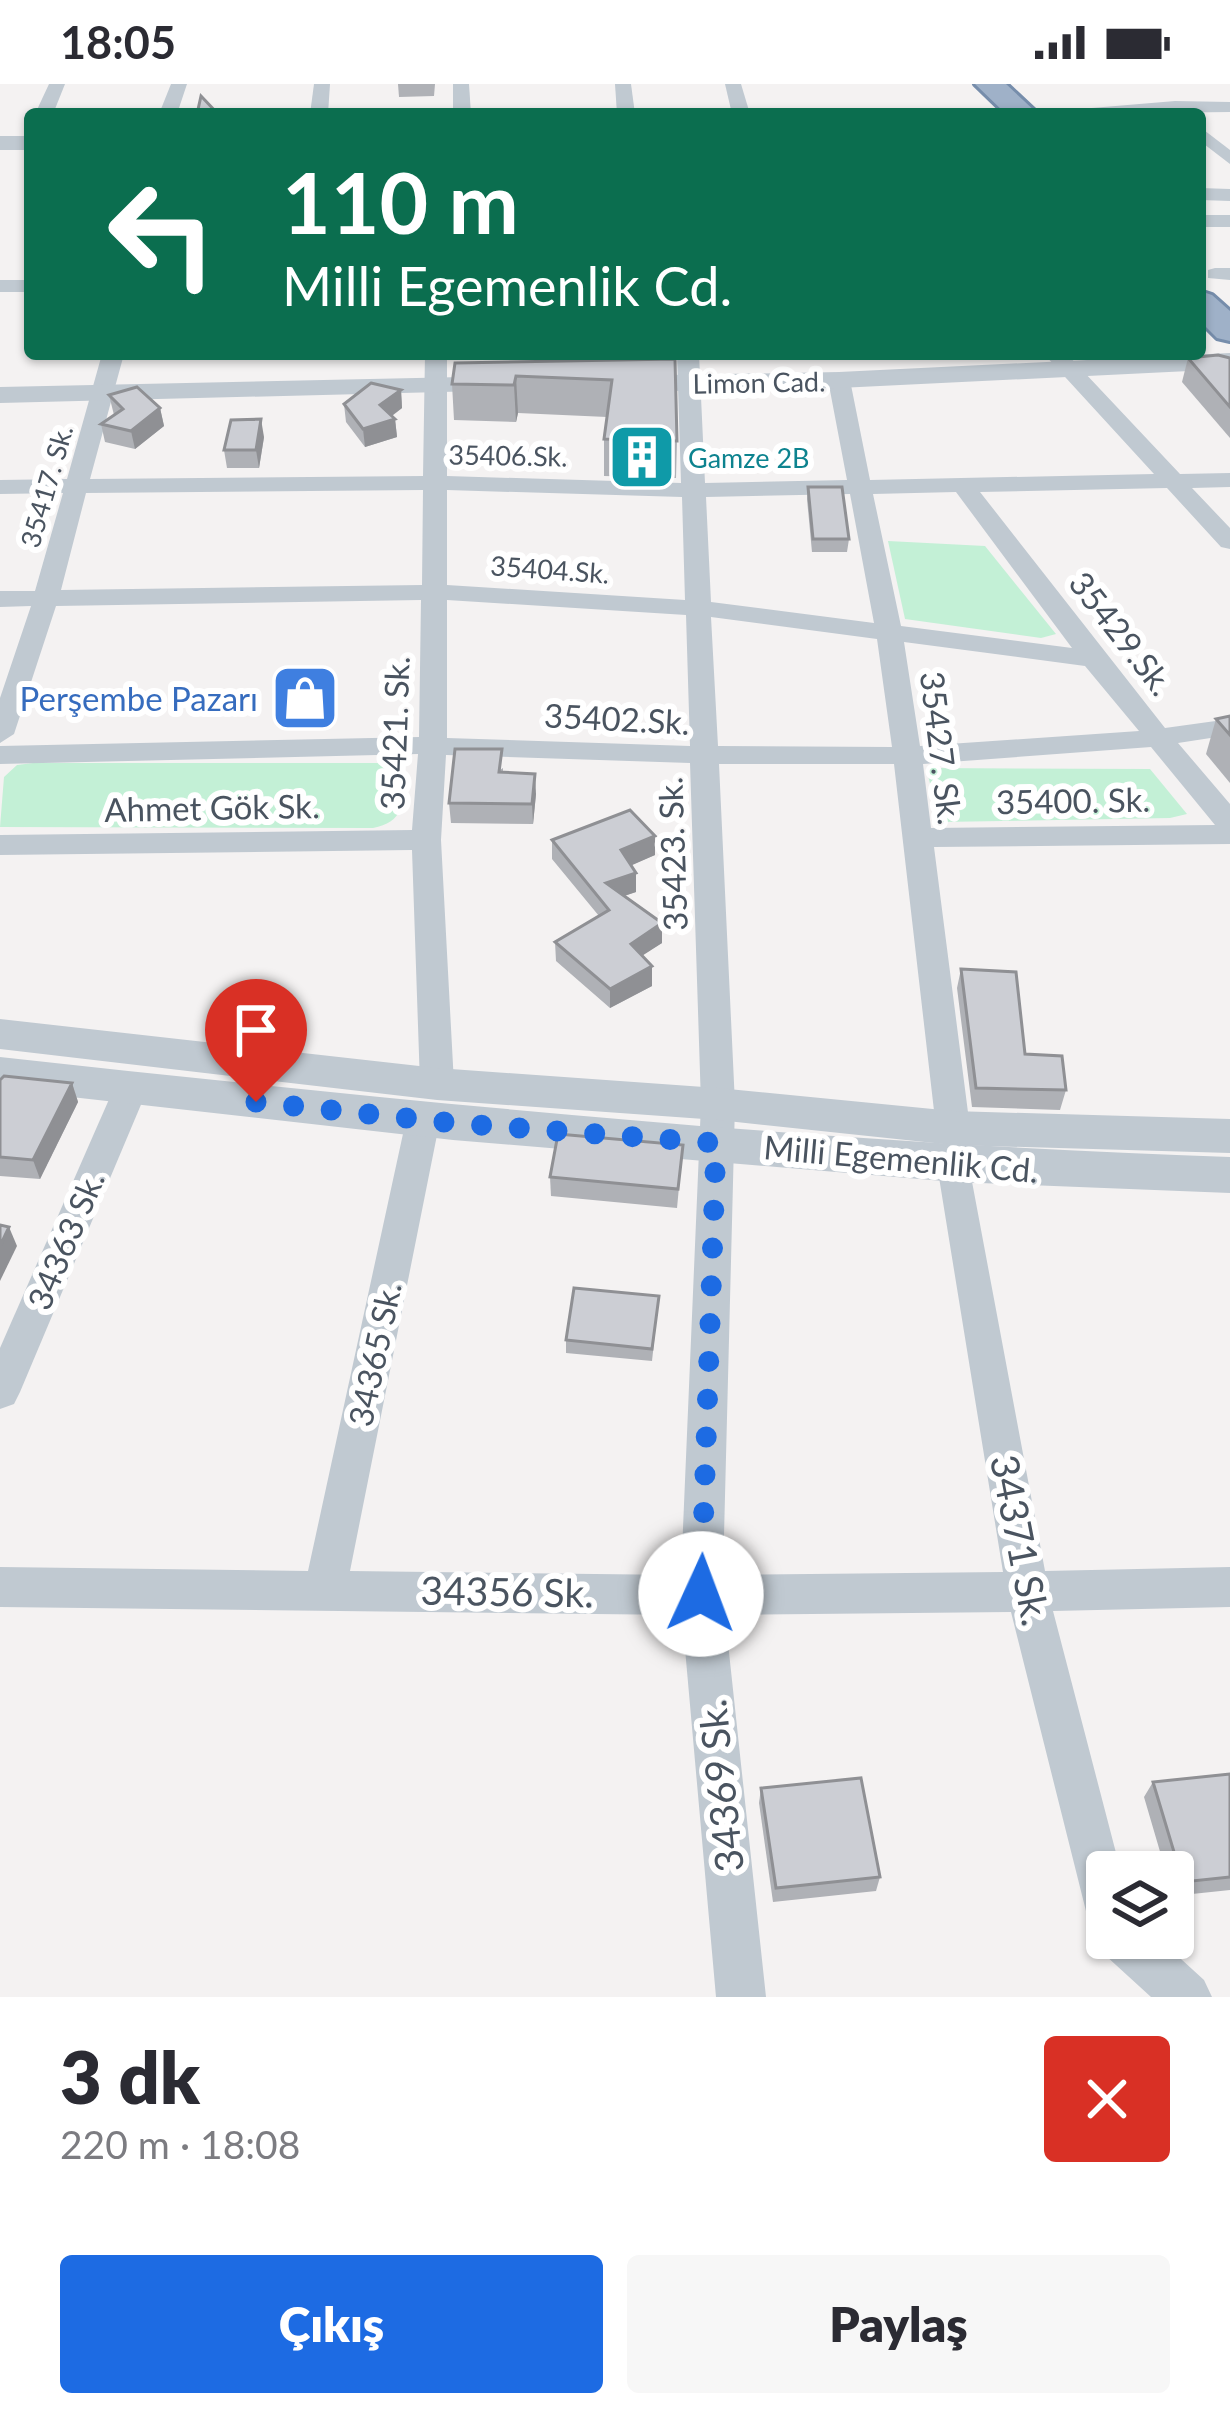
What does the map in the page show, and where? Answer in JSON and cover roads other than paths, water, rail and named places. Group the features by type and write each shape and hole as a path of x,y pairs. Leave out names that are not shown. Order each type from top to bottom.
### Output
{"highway":[{"path":"960,84 987,108"},
{"path":"988,84 1016,108"},
{"path":"1215,280 1230,330"}],"street":[{"path":"1141,84 1176,108"},
{"path":"1206,137 1230,159"},
{"name":"Limon Cad.","path":"832,366 934,360"},
{"path":"1061,360 1230,542"},
{"name":"Limon Cad.","path":"601,376 690,368 1230,361"},
{"name":"35427. Sk.","path":"832,366 888,629 954,1147"},
{"name":"35423. Sk.","path":"690,368 717,1124"},
{"path":"0,384 109,375 436,370 534,376"},
{"name":"35421. Sk.","path":"430,1102 426,840 433,746 436,370"},
{"path":"0,394 109,375"},
{"name":"35417. Sk.","path":"0,734 46,597 109,375"},
{"name":"35406.Sk.","path":"0,487 436,483 694,490 1230,479"},
{"name":"35429.Sk.","path":"962,484 1094,659 1230,823"},
{"name":"35404.Sk.","path":"0,599 435,592 698,608 1094,659"},
{"name":"35402.Sk.","path":"0,755 433,746 704,758 908,759 1160,739 1230,727"},
{"name":"35400. Sk.","path":"918,838 1230,835"},
{"name":"Ahmet Gök Sk.","path":"0,845 426,840"},
{"path":"0,1034 430,1102"},
{"name":"Milli Egemenlik Cd.","path":"0,1073 131,1088 430,1102 717,1124 1230,1175"},
{"name":"34363 Sk.","path":"0,1392 131,1088"},
{"name":"34365 Sk.","path":"326,1588 430,1102"},
{"name":"34369 Sk.","path":"717,1124 701,1594 741,1997"},
{"path":"954,1147 1230,1136"},
{"name":"34371 Sk.","path":"954,1147 1027,1591 1092,1851"},
{"name":"34356 Sk.","path":"0,1587 701,1594 1230,1587"},
{"path":"1145,1959 1187,1997"}],"place":[{"name":"Gamze 2B","path":"642,457"},
{"name":"Perşembe Pazarı","path":"305,698"}]}
